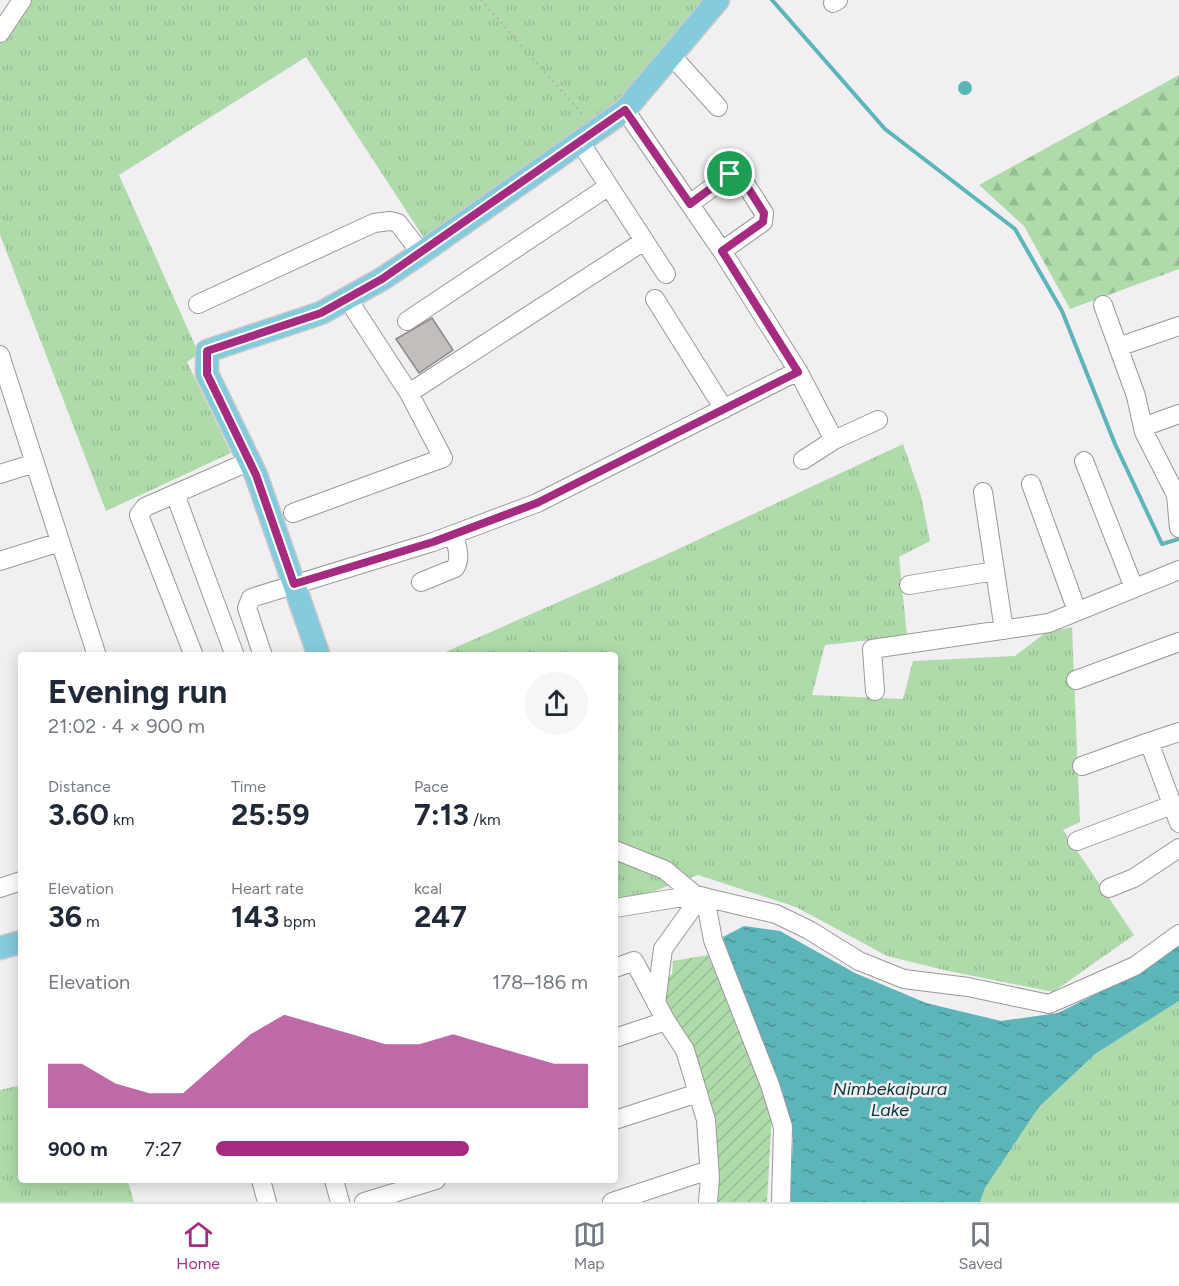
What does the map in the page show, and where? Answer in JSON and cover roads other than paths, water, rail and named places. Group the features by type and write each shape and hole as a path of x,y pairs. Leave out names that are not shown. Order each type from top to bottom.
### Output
{"main road":[{"path":"318,652 250,461 207,374 207,351 321,313 382,279 422,253 625,110 718,0"},
{"path":"0,948 18,943"}],"street":[{"path":"0,33 22,0"},
{"path":"671,55 718,107"},
{"path":"625,110 722,251 798,372 834,440"},
{"path":"589,136 609,186 666,274"},
{"path":"690,204 730,174 736,173 741,177 764,213 763,222 722,251"},
{"path":"407,321 609,186"},
{"path":"198,304 374,223 390,220 398,223 422,253"},
{"path":"409,393 644,240"},
{"path":"293,513 443,458 409,393 347,298"},
{"path":"655,299 724,409"},
{"path":"1103,305 1136,396 1143,427 1178,494 1179,528"},
{"path":"1118,347 1179,326"},
{"path":"0,355 6,394 35,463 96,652"},
{"path":"262,652 247,608 251,598 454,534 537,503 798,372"},
{"path":"1143,427 1179,414"},
{"path":"803,460 834,440 878,420"},
{"path":"192,652 139,515 145,507 250,461"},
{"path":"1084,461 1134,588"},
{"path":"0,474 35,463"},
{"path":"1031,484 1077,611"},
{"path":"982,492 1004,630"},
{"path":"175,494 234,652"},
{"path":"421,582 455,568 459,559 454,534"},
{"path":"0,561 60,542"},
{"path":"875,691 872,649 1049,623 1179,570"},
{"path":"909,585 995,571"},
{"path":"1076,680 1179,642"},
{"path":"1082,766 1179,732"},
{"path":"1149,742 1179,823"},
{"path":"1077,841 1172,805"},
{"path":"1109,888 1134,878 1179,848"},
{"path":"618,851 665,870 701,896 713,940 770,1085 783,1128 781,1202"},
{"path":"0,888 18,882"},
{"path":"656,1003 663,949 701,896"},
{"path":"618,908 701,896 776,914 809,930 860,961 903,979 968,987 1048,1004 1135,966 1179,934"},
{"path":"618,967 634,961 666,1021 685,1050 706,1120 708,1202"},
{"path":"618,1037 666,1021"},
{"path":"618,1119 698,1093"},
{"path":"612,1202 709,1170"},
{"path":"262,1183 267,1202"},
{"path":"335,1183 340,1202"},
{"path":"364,1202 428,1190"}],"water":[{"path":"962,81 968,81 972,88 968,95 962,95 958,91 958,85"},
{"name":"Nimbekaipura Lake","path":"744,926 780,931 855,973 926,1003 1001,1021 1058,1013 1130,977 1179,940 1179,1001 1095,1054 1039,1107 985,1188 980,1202 790,1202 793,1139 777,1079 723,937"}],"waterway":[{"path":"772,0 885,129 1015,229 1062,311 1115,444 1162,544 1179,539"}]}
